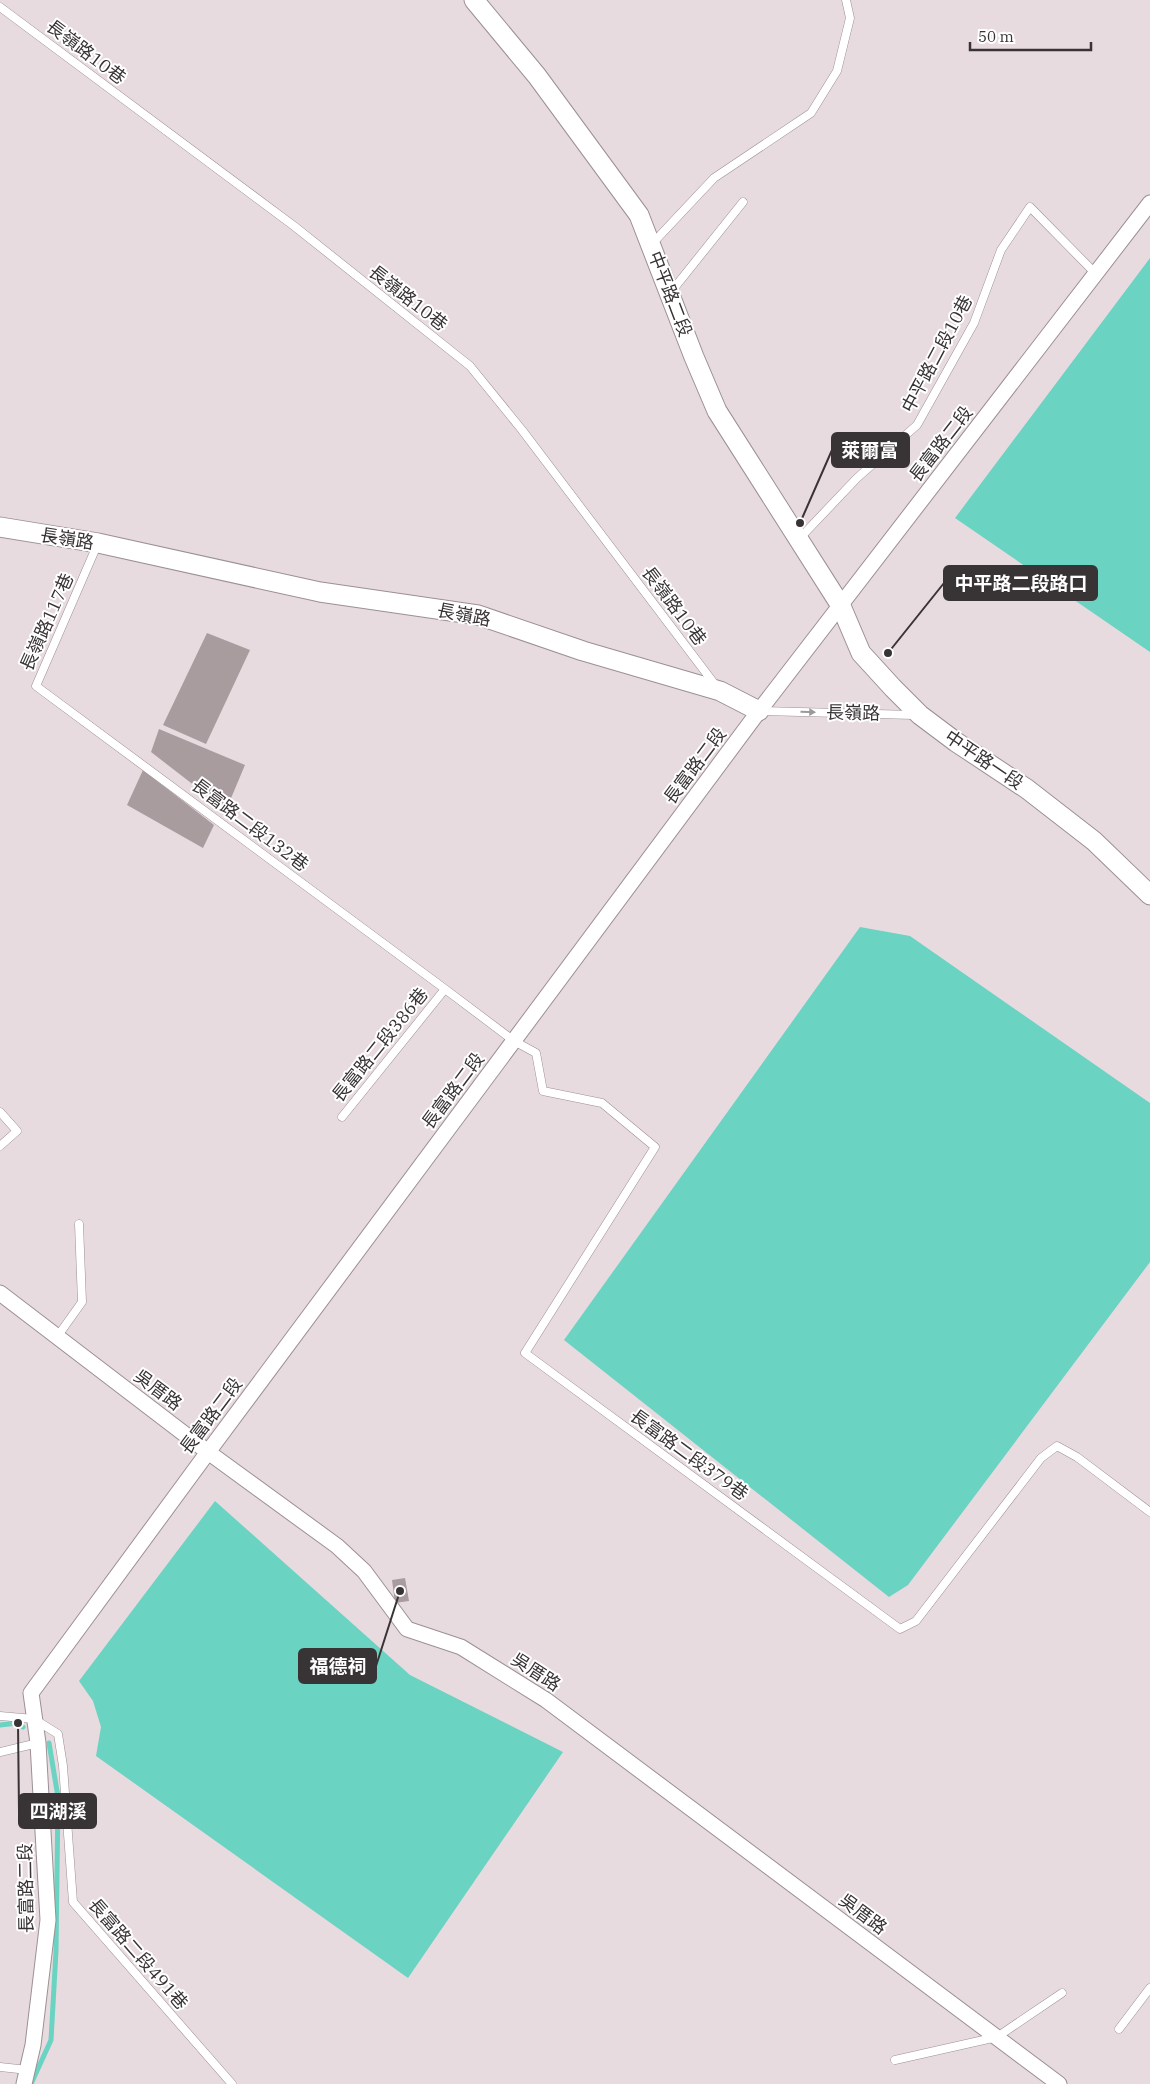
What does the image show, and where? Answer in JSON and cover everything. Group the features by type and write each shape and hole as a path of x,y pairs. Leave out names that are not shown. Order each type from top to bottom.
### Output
{"street":[{"name":"中平路二段","path":"474,0 537,76 639,215 717,411 841,606"},
{"name":"長富路二段","path":"26,2077 48,1920 38,1743 31,1693 759,711 1150,203"},
{"name":"長嶺路","path":"0,527 98,544 320,592 478,615 583,651 720,691 759,711"},
{"name":"中平路一段","path":"841,606 861,653 892,688 920,715 1042,801 1094,841 1150,895"},
{"name":"吳厝路","path":"0,1293 208,1452 336,1546 364,1571 407,1629 461,1647 546,1700 1059,2084"}],"lane":[{"path":"651,245 714,178 811,113 837,71 850,18 846,0"},
{"name":"長嶺路10巷","path":"0,7 294,226 470,366 522,430 720,691"},
{"path":"670,294 743,202"},
{"name":"中平路二段10巷","path":"798,540 857,478 917,425 974,323 1001,250 1030,207 1096,274"},
{"name":"長嶺路117巷","path":"36,686 98,544"},
{"name":"長富路二段132巷","path":"36,686 445,989"},
{"name":"長嶺路","path":"759,711 920,715"},
{"name":"長富路二段386巷","path":"342,1117 445,989 514,1041"},
{"name":"長富路二段379巷","path":"514,1041 536,1053 543,1091 602,1103 656,1147 525,1354 900,1629 916,1621 1041,1458 1057,1446 1077,1457 1150,1512"},
{"path":"0,1112 17,1131 0,1146"},
{"path":"57,1337 82,1302 79,1224"},
{"path":"0,1716 34,1719"},
{"name":"長富路二段491巷","path":"34,1719 58,1734 63,1766 72,1902 232,2084"},
{"path":"0,1752 38,1743"},
{"path":"1119,2029 1150,1988"},
{"path":"895,2060 997,2037 1062,1993"},
{"path":"0,2067 26,2077"}],"shaded area":[{"path":"1150,258 1150,652 955,518"},
{"path":"860,927 910,936 1150,1103 1150,1262 908,1585 889,1597 564,1340"},
{"path":"215,1501 410,1675 563,1752 408,1978 96,1756 101,1727 93,1701 79,1681"}],"building":[{"path":"207,633 250,650 206,744 163,725"},
{"path":"159,729 245,765 226,810 151,752"},
{"path":"143,770 214,825 203,848 127,805"},
{"path":"405,1578 409,1601 395,1603 392,1580"}],"waterway":[{"path":"0,1725 18,1723 23,1727"},
{"path":"31,2084 51,2040 56,1951 58,1797 49,1743"}],"place":[{"name":"萊爾富","path":"800,523"},
{"name":"中平路二段路口","path":"888,653"},
{"name":"福德祠","path":"400,1591"},
{"name":"四湖溪","path":"18,1723"}]}
